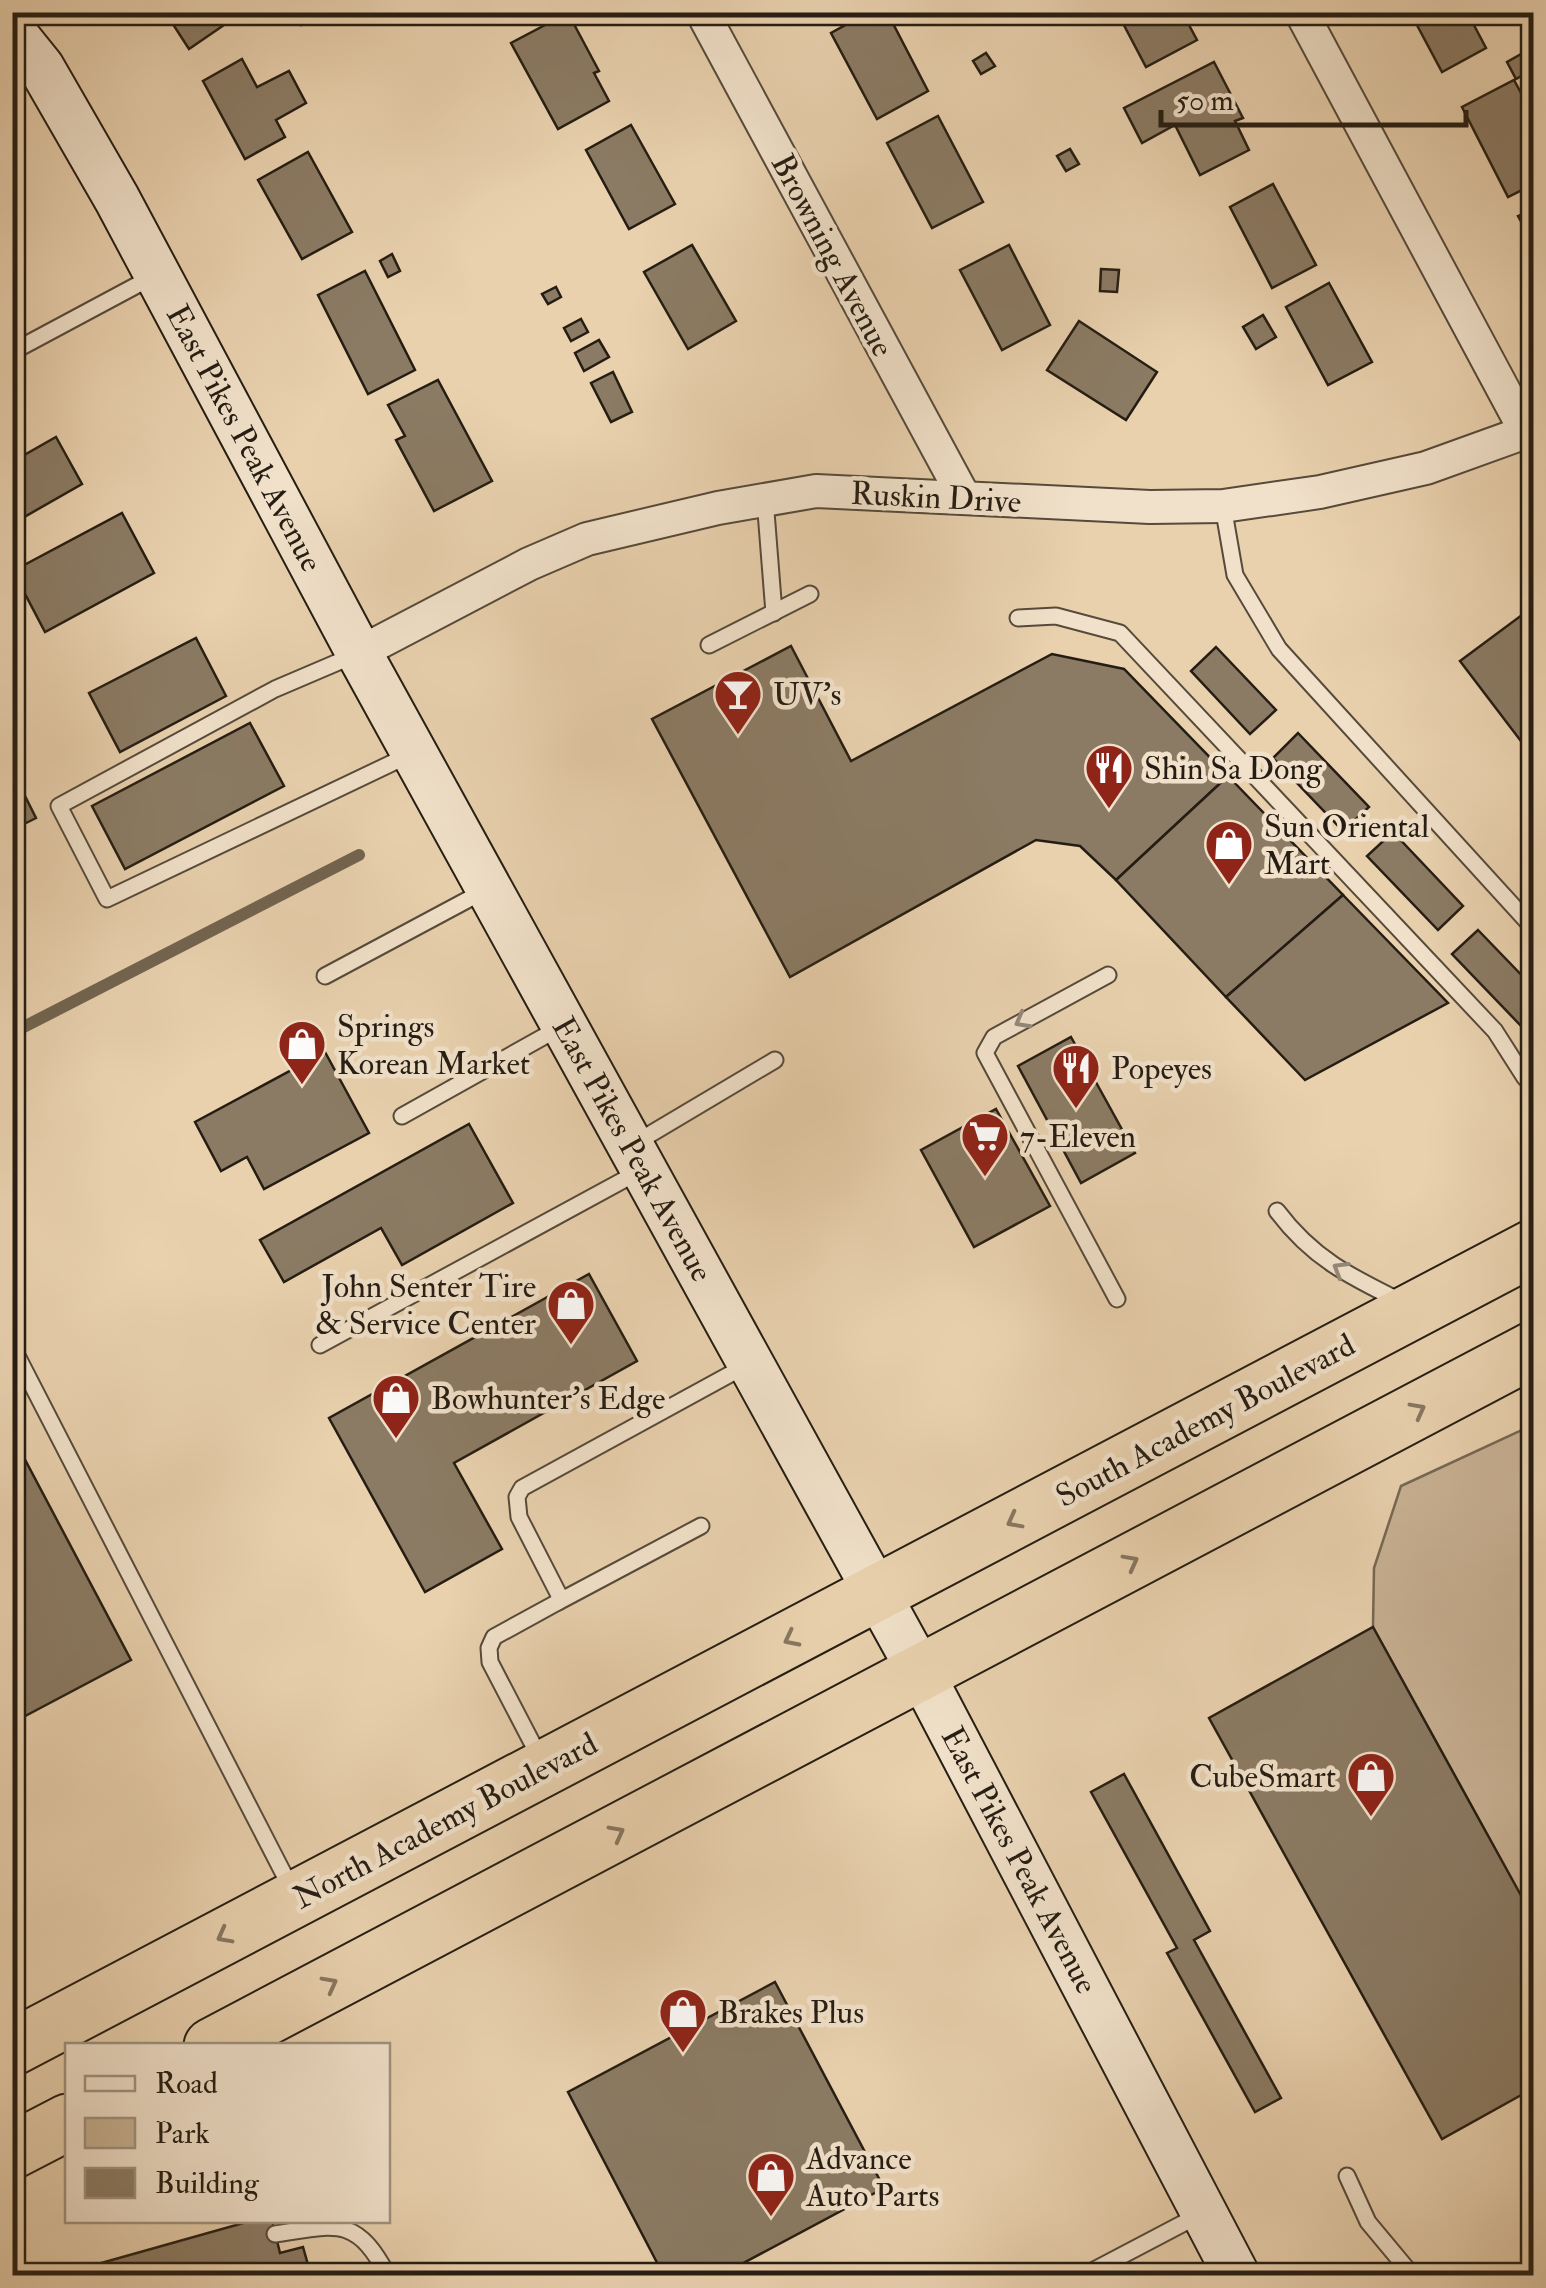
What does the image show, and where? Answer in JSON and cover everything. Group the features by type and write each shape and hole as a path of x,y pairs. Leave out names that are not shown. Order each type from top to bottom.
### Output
{"highway":[{"name":"South Academy Boulevard","path":"878,1594 1534,1247"},
{"path":"218,2043 1534,1350"},
{"name":"North Academy Boulevard","path":"12,2048 878,1594"},
{"path":"12,2150 65,2124"}],"main road":[{"name":"East Pikes Peak Avenue","path":"12,30 40,67 158,274 414,752 921,1673 1238,2276"}],"street":[{"name":"Browning Avenue","path":"702,12 964,497"},
{"path":"1301,12 1530,430"},
{"name":"Ruskin Drive","path":"360,652 529,564 587,539 644,523 765,499 816,491 1150,508 1224,506 1320,492 1426,468 1530,430"}],"lane":[{"path":"12,352 158,274"},
{"path":"765,499 774,613"},
{"path":"1224,506 1234,574 1279,649 1534,928"},
{"path":"710,646 810,594"},
{"path":"1018,618 1056,616 1120,633 1495,1031 1525,1078"},
{"path":"360,652 274,689 59,806 107,899 414,752"},
{"path":"324,976 489,888"},
{"path":"1108,974 994,1037 985,1053 1118,1298"},
{"path":"402,1116 564,1025"},
{"path":"320,1345 638,1157 775,1060"},
{"path":"1276,1211 1298,1239 1336,1269 1417,1309"},
{"path":"12,1346 296,1898"},
{"path":"558,1602 557,1586 516,1506 522,1488 751,1363"},
{"path":"545,1768 490,1662 489,1648 494,1636 701,1526"},
{"path":"1347,2176 1368,2222 1413,2276"},
{"path":"1083,2276 1205,2212"},
{"path":"276,2234 324,2227 349,2228 368,2242 388,2276"}],"green space":[{"path":"1533,1425 1533,1919 1373,1627 1374,1568 1401,1486"}],"building":[{"path":"165,12 243,12 189,49"},
{"path":"293,12 316,12 318,15 301,25"},
{"path":"869,12 887,12 928,91 877,119 831,33"},
{"path":"1117,12 1182,12 1197,40 1146,67"},
{"path":"1410,12 1467,12 1486,48 1442,72"},
{"path":"568,13 599,71 594,73 609,101 558,129 511,43"},
{"path":"986,53 995,66 981,74 973,61"},
{"path":"1523,53 1532,70 1516,79 1507,62"},
{"path":"242,59 257,87 289,71 306,103 276,120 285,137 245,159 203,81"},
{"path":"1214,62 1243,118 1235,121 1249,150 1200,175 1175,125 1142,143 1124,108"},
{"path":"1514,80 1534,117 1534,184 1508,197 1462,107"},
{"path":"938,116 983,202 932,228 887,143"},
{"path":"631,125 675,204 629,229 586,150"},
{"path":"1070,149 1079,164 1066,171 1057,156"},
{"path":"308,152 352,232 302,259 258,180"},
{"path":"1273,184 1316,265 1272,288 1230,207"},
{"path":"1534,209 1534,245 1518,216"},
{"path":"692,245 736,321 688,349 644,272"},
{"path":"1009,245 1050,325 1002,350 960,270"},
{"path":"392,254 400,271 388,277 380,261"},
{"path":"1101,269 1119,270 1117,292 1100,291"},
{"path":"365,271 415,370 368,394 318,295"},
{"path":"1329,283 1372,362 1328,385 1286,307"},
{"path":"556,287 561,297 548,304 542,294"},
{"path":"1263,315 1276,337 1256,349 1243,327"},
{"path":"581,319 588,332 571,341 564,328"},
{"path":"1079,321 1157,372 1126,420 1047,370"},
{"path":"599,340 609,357 584,371 575,353"},
{"path":"613,372 632,412 611,422 591,383"},
{"path":"438,380 492,481 434,511 396,440 405,436 388,405"},
{"path":"56,437 82,484 12,524 12,462"},
{"path":"122,513 154,573 45,632 13,571"},
{"path":"1534,606 1534,756 1533,757 1460,661"},
{"path":"196,638 226,696 120,752 89,693"},
{"path":"791,646 851,761 1052,654 1124,669 1228,776 1116,880 1080,846 1036,840 790,977 652,719"},
{"path":"1216,647 1276,710 1250,734 1191,671"},
{"path":"250,723 284,786 125,869 92,806"},
{"path":"1298,733 1369,807 1343,831 1273,758"},
{"path":"12,770 36,818 12,830"},
{"name":"Sun Oriental Mart","path":"1228,776 1343,895 1226,997 1116,880"},
{"path":"1393,832 1463,906 1438,930 1367,856"},
{"path":"1343,895 1448,1003 1305,1080 1226,997"},
{"path":"1478,930 1534,988 1534,1018 1523,1028 1452,954"},
{"name":"Popeyes","path":"1071,1037 1135,1153 1081,1183 1018,1066"},
{"name":"Springs Korean Market","path":"325,1052 369,1133 264,1189 247,1157 221,1171 195,1122"},
{"name":"7-Eleven","path":"996,1109 1050,1206 974,1247 921,1150"},
{"path":"469,1124 513,1203 402,1265 381,1228 284,1282 260,1240"},
{"path":"589,1274 637,1361 454,1463 502,1549 425,1592 329,1418"},
{"path":"12,1435 131,1660 12,1723"},
{"name":"CubeSmart","path":"1373,1627 1534,1919 1534,2088 1442,2139 1209,1718"},
{"path":"1124,1774 1210,1931 1194,1940 1281,2098 1255,2112 1167,1953 1177,1948 1091,1792"},
{"path":"775,1982 884,2188 719,2276 664,2276 568,2092"},
{"path":"243,2223 273,2223 280,2253 303,2247 310,2272 299,2276 55,2276"}],"waterway":[{"path":"12,1033 359,855"}],"place":[{"name":"UV's","path":"738,736"},
{"name":"Shin Sa Dong","path":"1109,810"},
{"name":"Sun Oriental Mart","path":"1229,886"},
{"name":"Springs Korean Market","path":"302,1086"},
{"name":"Popeyes","path":"1076,1110"},
{"name":"7-Eleven","path":"985,1178"},
{"name":"John Senter Tire & Service Center","path":"571,1346"},
{"name":"Bowhunter's Edge","path":"396,1440"},
{"name":"CubeSmart","path":"1371,1818"},
{"name":"Brakes Plus","path":"683,2054"},
{"name":"Advance Auto Parts","path":"771,2218"}]}
